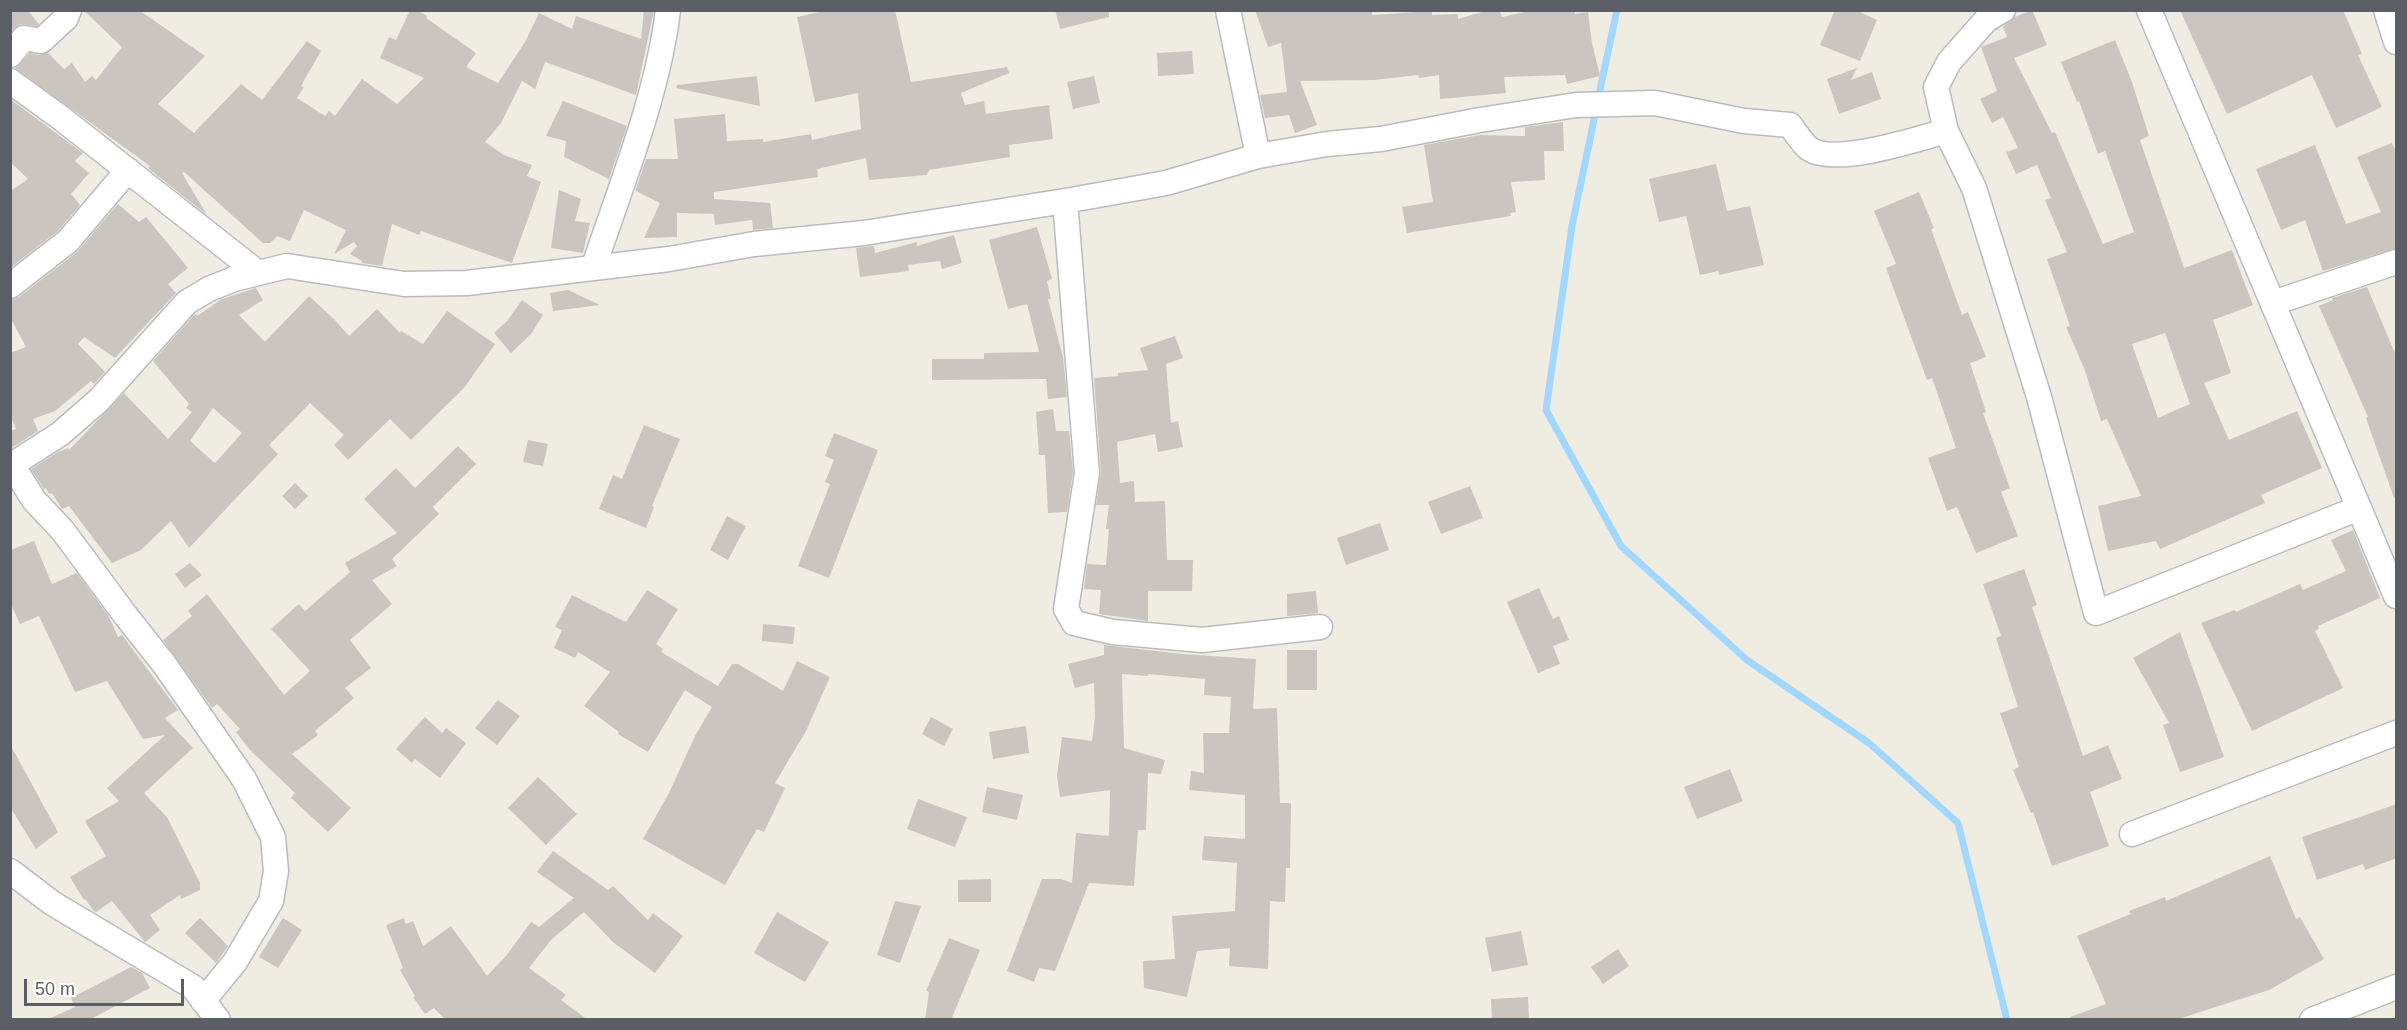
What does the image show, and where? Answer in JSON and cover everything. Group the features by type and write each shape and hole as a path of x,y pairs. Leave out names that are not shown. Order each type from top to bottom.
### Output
{"street":[{"path":"10,55 24,38 41,41 66,18 69,10"},
{"path":"594,267 636,143 664,43 668,10"},
{"path":"1228,10 1258,156"},
{"path":"2003,10 1986,20 1948,62 1936,87 1946,131 1974,188 2039,397 2096,613 2360,508"},
{"path":"2149,10 2397,596"},
{"path":"2386,10 2397,42"},
{"path":"10,81 257,272"},
{"path":"203,1000 236,962 271,901 276,871 273,837 244,780 164,664 63,531 34,500 11,466 60,435 99,400 187,302 209,289 257,272 287,266 404,284 467,283 669,259 754,244 864,233 1167,183 1258,156 1328,144 1381,139 1576,105 1655,103 1744,121 1790,125 1808,149 1832,155 1881,149 1946,131"},
{"path":"10,286 68,241 128,170"},
{"path":"1065,201 1087,472 1066,609 1074,623 1113,632 1202,640 1320,627"},
{"path":"2273,303 2397,262"},
{"path":"2132,834 2397,733"},
{"path":"10,872 52,903 193,987 218,1020"},
{"path":"2312,1020 2397,987"}],"building":[{"path":"11,10 27,10 39,24 37,26 20,24 10,32"},
{"path":"83,10 139,10 205,56 158,104 194,133 241,84 262,100 307,41 321,51 301,86 304,87 297,98 325,116 329,111 335,116 362,79 397,104 424,78 380,58 389,37 396,40 410,10 416,10 427,16 426,18 476,53 466,67 498,83 525,42 539,13 572,29 576,16 641,39 644,10 654,10 636,95 545,62 535,89 522,81 501,123 485,142 504,155 532,165 527,176 541,182 512,263 421,231 419,235 392,224 382,266 362,263 350,254 357,246 354,242 334,254 346,230 304,210 290,241 277,236 270,243 263,243 184,172 182,173 207,215 148,168 150,166 15,68 30,53 39,55 48,53 64,69 72,63 85,82 92,76 96,80 122,47"},
{"path":"828,10 895,10 911,82 1007,67 1009,73 961,93 965,105 984,101 986,114 1049,105 1053,139 1009,145 1010,157 929,170 927,175 869,180 866,158 817,169 818,177 714,192 714,199 770,203 773,228 753,230 752,220 715,225 714,214 677,213 677,237 644,238 660,203 636,189 646,159 678,159 674,119 725,114 727,141 763,139 763,142 811,134 812,140 861,129 858,93 815,102 797,17"},
{"path":"1055,10 1109,10 1109,17 1060,29"},
{"path":"1255,10 1372,12 1372,15 1432,11 1432,15 1458,14 1458,19 1489,10 1500,10 1502,17 1533,10 1575,10 1575,14 1588,12 1600,76 1567,84 1565,75 1504,77 1506,93 1440,99 1439,75 1374,80 1300,81 1317,125 1295,133 1289,115 1265,118 1260,95 1287,92 1281,43 1268,47"},
{"path":"1835,10 1856,10 1877,20 1860,61 1820,45"},
{"path":"2032,10 2047,45 2014,58 2052,133 2055,132 2103,244 2134,232 2105,151 2098,154 2079,101 2077,102 2061,62 2115,40 2132,82 2149,136 2140,140 2184,268 2232,250 2253,305 2213,320 2231,373 2204,383 2229,440 2297,411 2322,468 2261,495 2265,503 2160,549 2156,541 2108,551 2098,506 2141,496 2107,419 2101,421 2084,368 2066,327 2070,326 2047,259 2067,252 2045,200 2051,198 2037,165 2016,174 2006,152 2018,148 2003,117 1992,123 1980,99 1997,91 1981,47 2007,37 2003,27 2015,17","holes":["2165,333 2190,404 2158,418 2132,344"]},
{"path":"2180,10 2343,10 2362,54 2358,55 2382,107 2336,128 2312,75 2227,114"},
{"path":"1192,51 1194,74 1158,76 1157,53"},
{"path":"1857,68 1851,80 1872,72 1881,99 1839,114 1827,79"},
{"path":"757,76 760,106 676,88 677,85"},
{"path":"1094,76 1100,103 1073,109 1067,82"},
{"path":"10,99 83,153 75,161 89,173 71,194 80,205 58,231 10,268 10,191 28,179 10,162"},
{"path":"563,101 627,126 609,179 564,157 566,141 546,136"},
{"path":"1563,122 1564,151 1544,151 1545,180 1511,182 1516,212 1510,213 1511,216 1407,233 1402,207 1433,202 1424,145 1480,135 1525,136 1525,127"},
{"path":"2392,143 2397,154 2397,248 2323,271 2305,220 2281,230 2256,169 2315,145 2346,224 2381,212 2357,157"},
{"path":"1716,164 1727,211 1750,206 1764,265 1719,275 1718,271 1700,275 1686,216 1659,222 1649,179"},
{"path":"559,190 581,199 575,221 590,223 583,253 551,248"},
{"path":"1919,192 1934,228 1931,229 1962,315 1968,312 1986,357 1970,363 1986,412 1983,413 2010,488 2001,492 2018,536 1976,553 1957,507 1947,511 1928,458 1956,448 1932,378 1927,380 1886,268 1896,264 1874,211"},
{"path":"118,204 139,222 146,217 188,268 168,284 176,293 115,358 84,337 78,344 105,372 94,384 91,381 55,411 33,419 38,431 10,449 10,431 16,429 10,414 10,353 26,347 10,317 10,300 19,297 77,252"},
{"path":"1037,227 1052,279 1047,281 1051,299 1048,299 1063,357 1067,397 1048,399 1046,379 932,380 932,359 984,359 984,353 1039,352 1027,304 1008,309 989,240"},
{"path":"954,235 962,263 942,269 940,261 908,265 909,271 860,277 856,248 874,246 875,253 917,242 917,246"},
{"path":"2367,287 2397,358 2397,497 2394,498 2366,418 2368,417 2319,306 2333,300 2332,298"},
{"path":"256,288 263,300 239,315 265,342 309,296 349,336 377,309 400,333 401,331 423,344 447,311 495,344 464,388 411,440 390,419 348,460 334,445 344,435 310,403 269,445 278,454 189,548 171,521 141,550 112,563 69,506 62,509 52,493 49,494 46,488 44,489 31,469 58,452 68,448 69,450 124,393 168,439 192,412 186,408 189,404 153,361 195,314 197,316 222,299","holes":["213,408 242,433 215,463 190,441"]},
{"path":"568,290 600,305 553,311 550,293"},
{"path":"522,300 543,315 531,334 511,353 494,333 507,321"},
{"path":"1175,336 1183,358 1166,364 1171,423 1178,421 1183,447 1158,452 1155,434 1117,442 1120,483 1134,481 1135,502 1165,501 1167,560 1193,560 1192,591 1148,591 1148,621 1099,614 1101,590 1084,589 1087,564 1106,565 1109,529 1106,529 1109,505 1096,505 1101,472 1094,378 1148,370 1140,348"},
{"path":"1053,409 1056,431 1069,431 1073,472 1067,512 1048,513 1045,455 1039,455 1036,412"},
{"path":"644,425 680,439 652,506 654,507 646,528 599,509 613,475 622,479"},
{"path":"834,433 878,450 829,578 798,566 830,484 825,482 834,460 825,456"},
{"path":"528,440 548,444 543,466 523,462"},
{"path":"458,446 476,464 433,507 439,514 392,559 397,566 372,580 392,604 350,640 371,668 345,688 354,698 315,731 318,735 292,754 351,808 328,832 291,798 295,793 250,750 236,732 240,729 217,704 212,708 163,640 192,616 188,611 207,594 284,695 310,671 271,629 299,604 305,611 350,572 345,563 397,533 364,499 396,468 415,488"},
{"path":"295,483 308,496 295,509 282,496"},
{"path":"1470,486 1483,518 1441,534 1428,502"},
{"path":"727,516 746,526 728,560 710,550"},
{"path":"1380,523 1389,550 1346,565 1337,538"},
{"path":"2353,530 2380,598 2318,626 2319,629 2315,631 2343,688 2252,731 2201,623 2235,610 2236,612 2300,584 2303,590 2346,571 2331,540"},
{"path":"34,541 52,584 77,573 108,615 118,637 122,635 178,710 165,718 193,748 144,793 167,817 200,883 200,890 181,899 180,895 150,915 160,930 145,942 112,901 96,912 94,911 84,900 70,877 106,856 85,821 119,801 107,788 165,735 143,739 107,681 75,692 39,616 20,624 10,602 10,550"},
{"path":"190,563 202,575 185,588 175,574"},
{"path":"2024,569 2037,605 2032,607 2083,756 2108,745 2122,779 2090,792 2109,846 2052,866 2033,812 2031,813 2013,770 2019,767 2000,713 2018,707 1996,638 2001,636 1983,584"},
{"path":"1539,588 1553,619 1559,616 1569,640 1553,646 1560,664 1538,673 1507,602"},
{"path":"647,590 678,609 656,644 663,649 661,652 718,686 732,664 738,664 783,691 797,661 830,677 806,731 775,783 785,788 764,832 757,829 725,885 643,839 712,707 685,690 648,752 618,734 619,732 584,706 610,672 578,652 575,658 554,648 562,630 555,627 572,595 626,622"},
{"path":"1316,591 1318,613 1287,616 1287,594"},
{"path":"763,624 795,627 793,644 762,641"},
{"path":"2180,632 2224,757 2180,772 2163,725 2169,723 2133,658"},
{"path":"1104,645 1182,654 1256,659 1253,709 1277,708 1280,803 1291,803 1290,868 1286,868 1285,902 1270,901 1268,969 1229,966 1230,948 1197,951 1187,997 1144,988 1143,961 1175,959 1172,916 1235,911 1237,863 1202,860 1204,836 1245,839 1245,795 1189,790 1191,771 1204,773 1203,733 1229,733 1231,697 1204,695 1205,679 1122,674 1124,748 1165,760 1161,774 1148,773 1146,830 1138,830 1134,886 1089,883 1055,971 1039,968 1034,982 1007,971 1042,879 1061,879 1072,883 1076,833 1109,836 1110,790 1060,797 1057,776 1062,737 1092,741 1095,717 1094,683 1075,688 1068,664 1104,655"},
{"path":"1287,650 1317,650 1317,690 1287,690"},
{"path":"498,700 520,716 497,745 475,728"},
{"path":"425,717 442,733 446,728 466,743 440,778 415,759 412,763 396,749"},
{"path":"931,717 953,729 944,746 922,734"},
{"path":"1026,726 1029,753 993,759 989,732"},
{"path":"10,744 58,832 36,849 10,807"},
{"path":"1730,769 1743,801 1697,819 1684,787"},
{"path":"538,777 577,814 546,845 508,808"},
{"path":"987,787 1023,795 1017,820 982,812"},
{"path":"918,799 967,817 955,847 907,829"},
{"path":"2397,804 2397,858 2365,870 2363,864 2317,880 2302,837"},
{"path":"553,851 608,890 613,886 648,920 653,913 683,936 655,973 614,943 584,912 551,940 529,968 566,995 561,1000 588,1020 446,1020 434,1008 425,1014 413,997 415,996 400,970 403,968 386,925 404,918 406,924 413,921 423,946 451,926 487,976 506,956 531,922 539,927 574,898 537,872"},
{"path":"2270,856 2296,919 2300,917 2324,959 2269,990 2175,1020 2071,1020 2070,1017 2106,1004 2077,936 2131,914 2129,911 2165,897 2166,901"},
{"path":"991,879 991,902 958,902 958,880"},
{"path":"895,901 921,906 900,963 877,955"},
{"path":"777,912 829,942 805,982 754,953"},
{"path":"200,918 228,946 216,963 185,933"},
{"path":"283,918 302,930 278,968 259,957"},
{"path":"1521,931 1528,965 1492,972 1485,938"},
{"path":"949,938 980,950 951,1020 925,1020 929,992 926,991"},
{"path":"1618,949 1629,966 1603,984 1591,967"},
{"path":"131,967 142,973 150,988 89,1020 46,1020 75,1007 71,998"},
{"path":"1528,997 1529,1020 1492,1020 1491,999"}],"waterway":[{"path":"1598,99 1617,10"},
{"path":"1596,110 1572,226 1546,410 1621,546 1747,660 1869,743 1958,823 2007,1020"}]}
